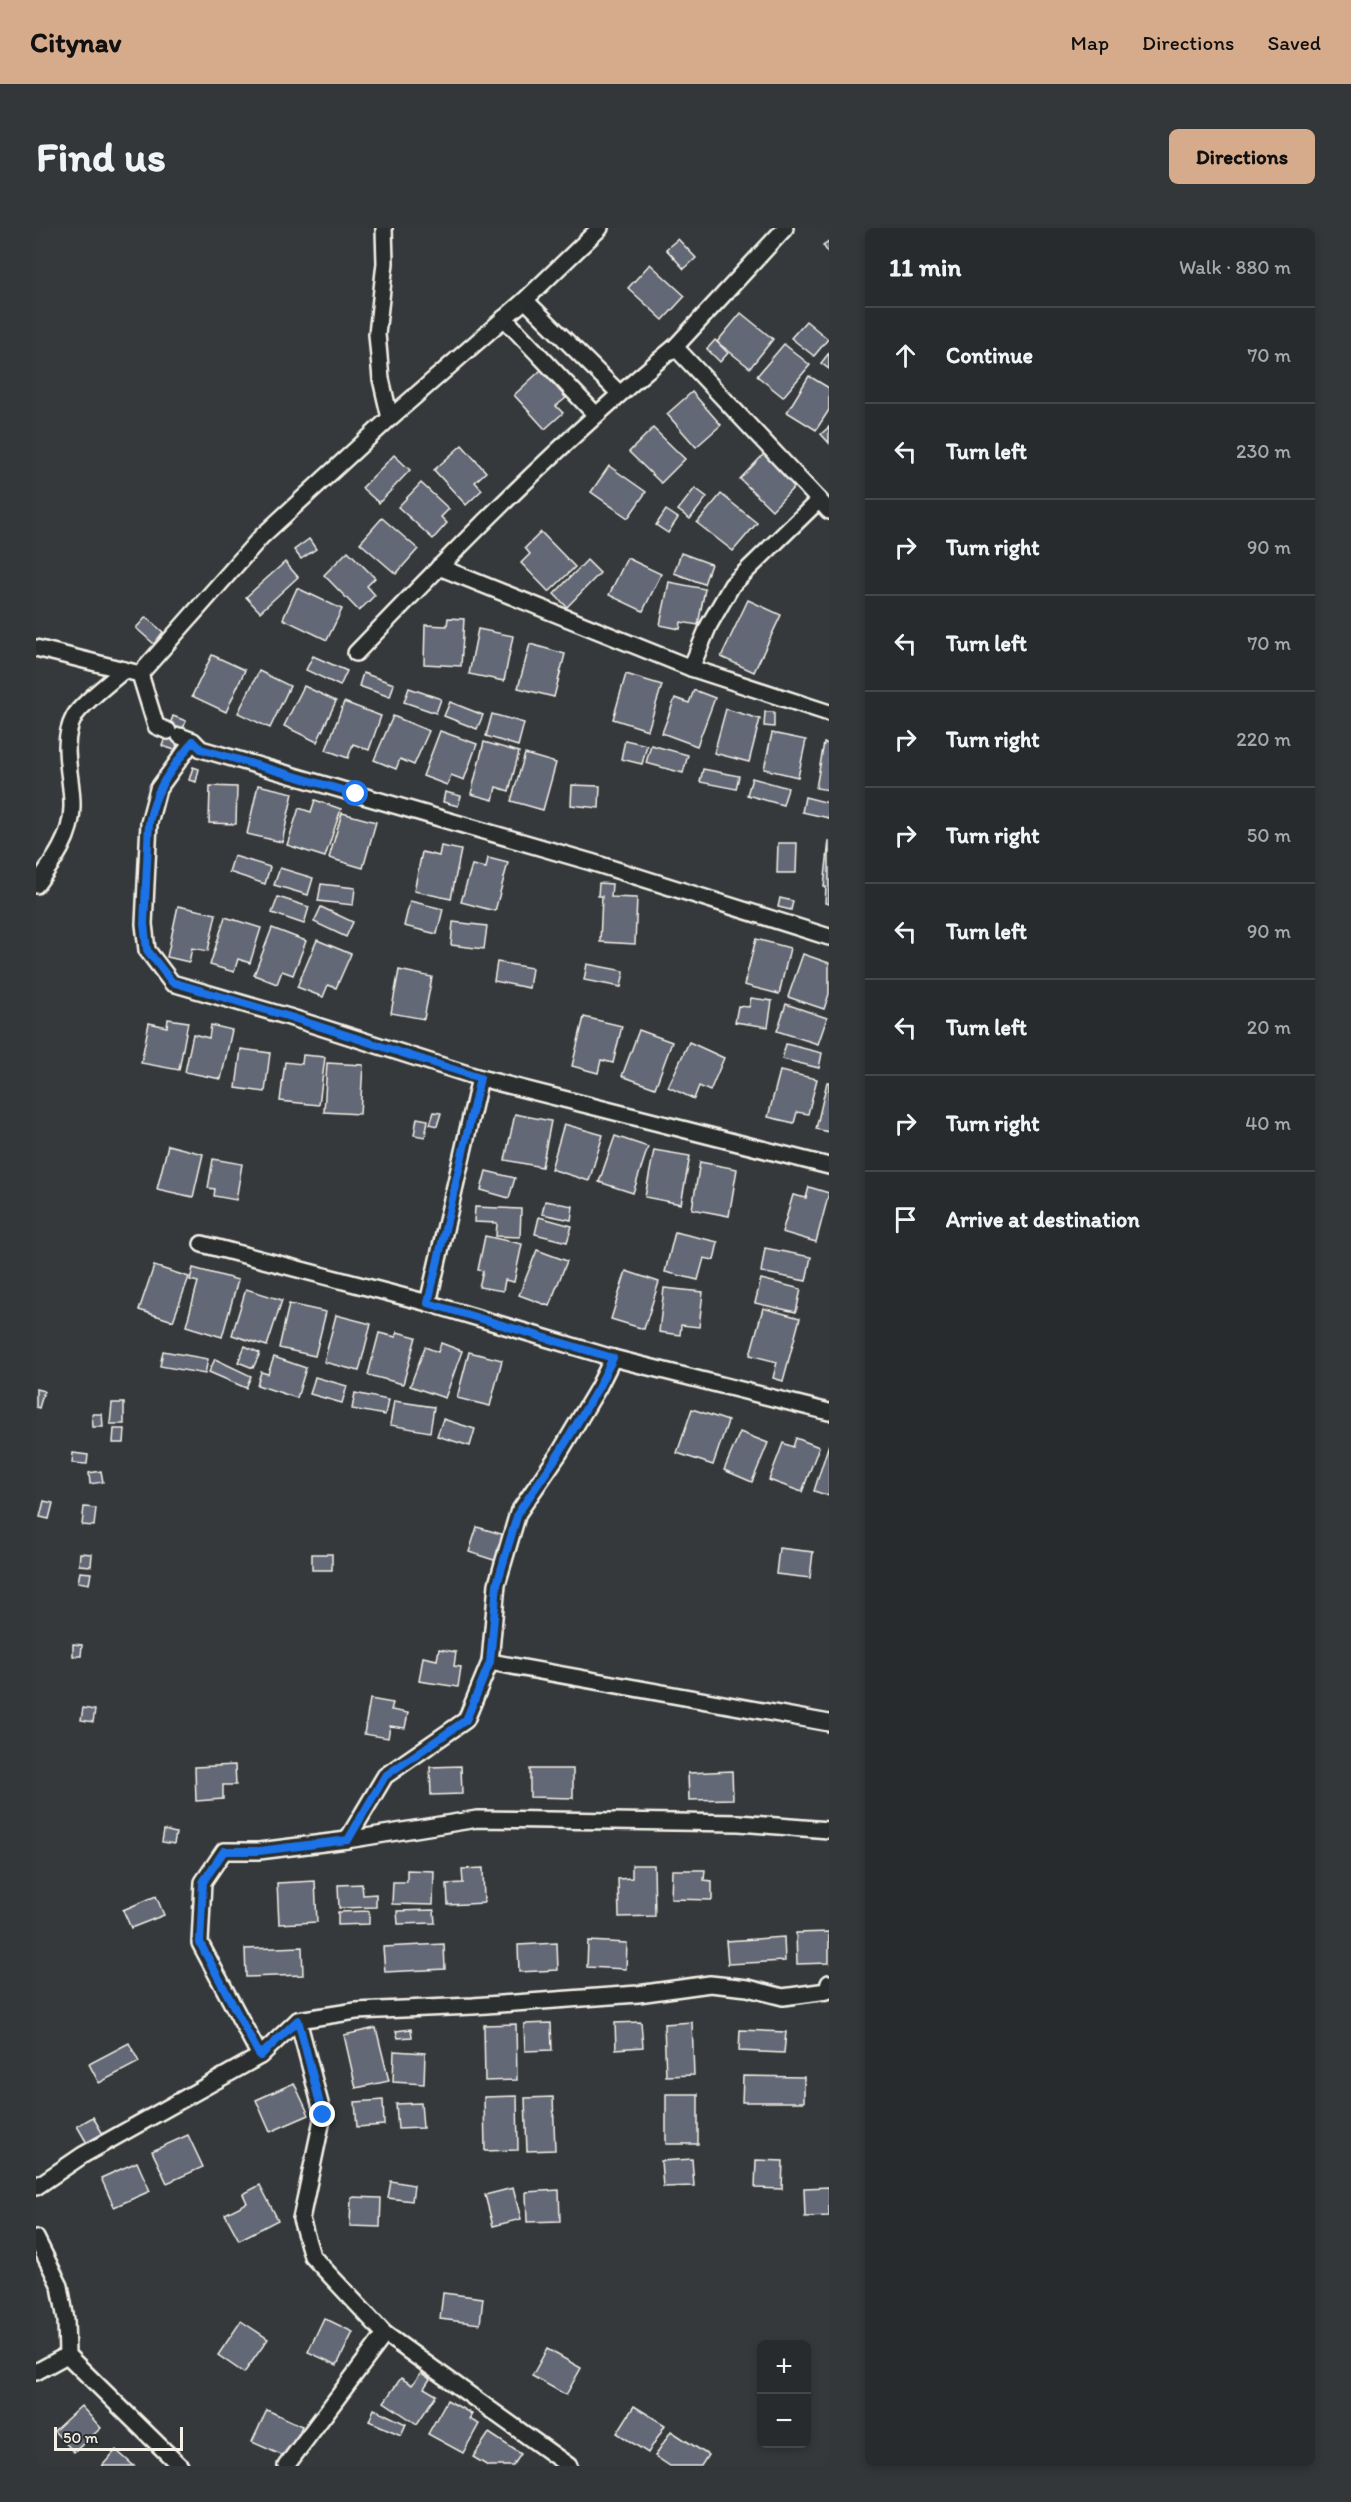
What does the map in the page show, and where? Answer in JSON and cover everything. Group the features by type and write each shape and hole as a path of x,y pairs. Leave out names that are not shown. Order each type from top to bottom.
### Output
{"street":[{"path":"384,228 385,263 377,334 381,379 390,418"},
{"path":"140,674 261,537 390,418 525,300 600,228"},
{"path":"356,653 439,567 596,415 675,347 785,228"},
{"path":"525,300 619,393"},
{"path":"504,318 596,415"},
{"path":"675,347 824,505 732,585 709,625 691,668"},
{"path":"439,567 691,668 793,699 829,713"},
{"path":"36,648 140,674"},
{"path":"36,885 56,857 68,832 73,808 66,751 74,716 124,670"},
{"path":"140,674 156,726 181,736 201,749 591,862 829,936"},
{"path":"181,736 158,789 149,823 144,924 147,950 172,982 480,1078 829,1166"},
{"path":"428,1303 480,1078"},
{"path":"202,1244 428,1303 613,1358 829,1412"},
{"path":"348,1840 385,1776 466,1720 490,1662 497,1584 518,1513 560,1452 613,1358"},
{"path":"490,1662 829,1723"},
{"path":"260,2056 200,1943 203,1882 224,1851 259,1851 348,1840 477,1819 739,1823 829,1830"},
{"path":"36,2187 83,2155 260,2056 298,2020 356,2011 473,2006 638,1994 710,1984 748,1988 783,1997 827,1991 829,1983"},
{"path":"298,2020 323,2115 301,2219 312,2256 386,2334 569,2466"},
{"path":"36,2238 60,2286 66,2320 68,2355 180,2466"},
{"path":"286,2466 386,2334"},
{"path":"36,2372 68,2355"}],"building":[{"path":"678,239 696,258 684,269 666,249"},
{"path":"829,241 829,254 823,245"},
{"path":"650,264 685,296 663,320 628,288"},
{"path":"741,313 773,339 750,368 717,342"},
{"path":"806,321 828,339 814,356 791,338"},
{"path":"715,340 728,353 720,362 707,349"},
{"path":"784,344 810,365 783,397 757,376"},
{"path":"829,353 829,369 821,363"},
{"path":"541,370 566,398 556,406 563,413 545,429 514,395"},
{"path":"809,376 829,388 829,410 816,430 787,412"},
{"path":"692,392 721,425 696,447 667,414"},
{"path":"829,427 829,443 821,434"},
{"path":"653,428 685,459 661,483 629,452"},
{"path":"462,445 486,472 475,482 482,490 466,505 434,470"},
{"path":"764,454 796,485 772,510 740,479"},
{"path":"394,455 410,470 379,503 362,488"},
{"path":"609,466 646,492 628,518 591,492"},
{"path":"421,483 449,509 441,517 447,523 433,539 398,507"},
{"path":"695,488 707,497 690,519 678,510"},
{"path":"721,494 757,523 733,551 697,523"},
{"path":"666,510 678,518 668,533 656,525"},
{"path":"382,518 418,549 396,574 360,543"},
{"path":"541,532 575,567 549,592 521,563 530,554 525,548"},
{"path":"309,539 316,549 301,559 294,550"},
{"path":"348,551 375,578 367,586 375,595 359,611 324,575"},
{"path":"681,553 711,564 704,584 674,573"},
{"path":"627,558 661,574 643,611 609,595"},
{"path":"587,560 600,573 567,607 554,594"},
{"path":"285,562 298,577 260,612 246,597"},
{"path":"669,582 705,589 698,625 681,622 680,629 660,625"},
{"path":"297,588 342,609 327,640 283,619"},
{"path":"748,600 781,615 754,672 721,657"},
{"path":"146,617 163,632 154,644 136,628"},
{"path":"448,618 464,619 461,666 424,664 425,625 447,626"},
{"path":"478,629 513,636 504,681 469,674"},
{"path":"530,644 565,654 554,697 518,688"},
{"path":"212,655 245,670 226,712 192,696"},
{"path":"313,656 347,671 340,686 306,670"},
{"path":"259,671 290,686 270,728 238,713"},
{"path":"363,673 394,684 390,697 359,686"},
{"path":"626,674 662,685 648,730 613,719"},
{"path":"304,686 336,701 317,742 284,726"},
{"path":"409,688 441,699 436,713 404,702"},
{"path":"694,690 715,698 697,746 662,733 675,698 689,703"},
{"path":"344,702 381,716 369,750 353,744 348,758 326,750"},
{"path":"450,702 483,715 477,729 444,716"},
{"path":"726,709 760,719 749,762 714,753"},
{"path":"765,712 774,712 774,727 764,726"},
{"path":"492,714 524,723 518,746 486,736"},
{"path":"173,716 186,721 175,750 162,746"},
{"path":"393,716 429,731 414,765 400,759 396,769 374,760"},
{"path":"440,731 477,744 464,780 451,775 447,785 423,776"},
{"path":"772,733 806,740 798,777 764,769"},
{"path":"625,740 647,745 642,764 621,759"},
{"path":"484,742 519,752 509,791 496,787 493,800 471,794"},
{"path":"824,743 829,744 829,790 816,788"},
{"path":"651,745 688,755 683,773 646,763"},
{"path":"525,754 556,763 543,810 511,801"},
{"path":"193,767 199,769 196,782 189,780"},
{"path":"703,769 739,776 736,789 700,782"},
{"path":"752,778 788,788 783,805 747,795"},
{"path":"258,785 293,793 282,842 247,834"},
{"path":"572,785 600,786 599,808 571,805"},
{"path":"210,786 237,787 236,824 209,823"},
{"path":"445,792 461,796 458,806 443,802"},
{"path":"805,797 829,803 829,818 802,812"},
{"path":"315,800 341,809 325,857 287,845 299,808 311,812"},
{"path":"342,813 376,822 363,868 329,858"},
{"path":"829,840 829,904 825,903 826,887 824,887"},
{"path":"778,843 797,843 796,873 777,873"},
{"path":"441,846 461,850 451,899 414,891 422,852 439,856"},
{"path":"234,856 270,867 265,884 229,872"},
{"path":"488,858 508,863 495,911 461,902 472,865 486,868"},
{"path":"280,868 313,878 308,895 274,885"},
{"path":"599,883 612,884 611,897 637,898 635,944 600,942 602,896 598,896"},
{"path":"321,884 355,888 353,905 318,901"},
{"path":"278,897 309,907 304,924 272,913"},
{"path":"780,898 793,901 791,910 778,907"},
{"path":"410,901 443,909 437,934 404,926"},
{"path":"178,906 216,914 208,951 192,948 189,962 167,957"},
{"path":"321,907 353,922 346,937 314,922"},
{"path":"225,917 261,928 250,963 238,959 234,972 210,965"},
{"path":"453,922 487,926 484,949 451,945"},
{"path":"272,928 306,941 293,975 282,971 277,984 254,975"},
{"path":"756,939 790,948 779,994 744,985"},
{"path":"317,940 351,954 336,988 328,985 323,997 297,987"},
{"path":"803,954 829,963 829,994 824,1009 788,997"},
{"path":"497,962 532,968 529,988 494,981"},
{"path":"587,964 624,971 621,987 584,980"},
{"path":"399,970 432,977 424,1019 391,1013"},
{"path":"751,998 772,1001 768,1027 735,1022 738,1006 749,1007"},
{"path":"786,1004 827,1018 818,1044 777,1031"},
{"path":"584,1017 622,1026 613,1063 601,1060 598,1073 572,1066"},
{"path":"168,1019 188,1022 179,1070 141,1063 149,1023 167,1027"},
{"path":"211,1025 232,1030 221,1079 185,1072 193,1034 209,1038"},
{"path":"639,1030 672,1042 655,1088 622,1076"},
{"path":"689,1042 724,1058 710,1091 699,1086 694,1099 668,1087"},
{"path":"786,1044 822,1053 819,1068 782,1059"},
{"path":"241,1049 270,1053 265,1092 236,1088"},
{"path":"303,1055 325,1057 319,1105 280,1101 285,1062 302,1064"},
{"path":"327,1063 363,1065 360,1114 324,1112"},
{"path":"780,1071 817,1079 808,1114 797,1112 794,1123 768,1117"},
{"path":"827,1082 829,1082 829,1132 816,1129"},
{"path":"434,1112 441,1113 437,1126 430,1124"},
{"path":"515,1114 551,1121 542,1167 505,1160"},
{"path":"417,1118 428,1120 425,1137 414,1135"},
{"path":"564,1124 603,1135 589,1181 551,1169"},
{"path":"615,1136 648,1147 633,1193 599,1182"},
{"path":"168,1145 203,1154 193,1197 157,1189"},
{"path":"654,1150 690,1156 681,1204 645,1197"},
{"path":"213,1159 242,1164 236,1200 214,1196 215,1189 208,1188"},
{"path":"700,1162 737,1169 729,1216 692,1209"},
{"path":"486,1171 515,1178 509,1198 481,1190"},
{"path":"809,1187 829,1193 816,1242 782,1232 793,1195 806,1198"},
{"path":"545,1201 573,1206 571,1220 542,1214"},
{"path":"475,1207 521,1209 520,1237 496,1236 497,1223 474,1222"},
{"path":"539,1217 572,1226 567,1242 535,1234"},
{"path":"675,1232 718,1242 714,1260 704,1258 698,1280 665,1272"},
{"path":"485,1236 522,1244 514,1282 505,1280 503,1291 479,1287 483,1271 478,1270"},
{"path":"765,1248 811,1257 806,1281 761,1272"},
{"path":"537,1250 567,1261 549,1306 519,1295"},
{"path":"154,1266 189,1277 173,1321 139,1310"},
{"path":"193,1268 238,1280 222,1337 186,1326 198,1282 190,1280"},
{"path":"626,1271 659,1282 644,1329 611,1319"},
{"path":"761,1279 801,1289 796,1312 755,1303"},
{"path":"664,1288 703,1292 699,1327 681,1325 680,1335 659,1332"},
{"path":"246,1289 282,1300 267,1346 232,1335"},
{"path":"289,1304 326,1312 315,1356 279,1348"},
{"path":"763,1308 800,1318 783,1381 773,1378 777,1362 750,1355"},
{"path":"336,1315 371,1324 359,1371 324,1362"},
{"path":"397,1332 416,1337 403,1384 368,1375 379,1333 396,1337"},
{"path":"441,1343 462,1351 445,1398 410,1386 425,1347 438,1352"},
{"path":"245,1346 260,1353 253,1368 238,1362"},
{"path":"163,1351 208,1359 205,1374 160,1366"},
{"path":"469,1352 502,1360 490,1406 457,1398"},
{"path":"274,1357 306,1368 297,1398 257,1385 261,1372 268,1374"},
{"path":"215,1359 251,1376 246,1388 209,1372"},
{"path":"315,1377 347,1386 342,1403 310,1394"},
{"path":"36,1389 44,1391 39,1408 36,1407"},
{"path":"355,1393 388,1400 385,1415 352,1409"},
{"path":"394,1401 434,1407 430,1432 390,1425"},
{"path":"112,1403 124,1403 124,1424 110,1424"},
{"path":"692,1409 728,1421 713,1465 677,1453"},
{"path":"92,1414 102,1414 103,1427 93,1427"},
{"path":"443,1419 475,1429 470,1446 437,1436"},
{"path":"114,1429 125,1429 124,1443 113,1443"},
{"path":"740,1432 768,1443 752,1482 724,1470"},
{"path":"796,1438 819,1447 802,1492 769,1480 783,1443 793,1447"},
{"path":"829,1444 829,1496 814,1491"},
{"path":"73,1453 88,1455 87,1464 72,1463"},
{"path":"101,1471 103,1482 90,1484 89,1473"},
{"path":"44,1501 53,1503 49,1519 40,1517"},
{"path":"84,1507 96,1508 94,1526 82,1525"},
{"path":"477,1527 508,1536 500,1562 469,1552"},
{"path":"779,1548 813,1552 810,1578 776,1574"},
{"path":"80,1553 92,1554 91,1566 79,1565"},
{"path":"312,1554 332,1554 332,1570 312,1570"},
{"path":"80,1572 91,1573 89,1584 78,1582"},
{"path":"73,1644 82,1645 81,1656 73,1656"},
{"path":"439,1649 456,1652 454,1666 461,1667 458,1687 419,1681 423,1657 437,1660"},
{"path":"370,1699 393,1703 391,1710 408,1713 405,1728 390,1726 388,1738 364,1734"},
{"path":"83,1708 95,1710 93,1722 81,1720"},
{"path":"235,1765 236,1785 223,1785 223,1799 196,1801 195,1767"},
{"path":"461,1766 462,1794 431,1795 430,1767"},
{"path":"530,1769 573,1769 573,1798 530,1797"},
{"path":"732,1771 733,1799 689,1800 688,1773"},
{"path":"164,1830 176,1833 174,1844 162,1842"},
{"path":"632,1865 654,1865 655,1916 619,1917 618,1879 632,1878"},
{"path":"483,1868 484,1903 448,1905 447,1884 463,1883 462,1869"},
{"path":"407,1870 434,1871 433,1905 392,1904 393,1882 407,1882"},
{"path":"672,1870 705,1870 704,1880 712,1881 712,1900 671,1899"},
{"path":"315,1881 317,1922 279,1924 277,1883"},
{"path":"362,1884 363,1895 376,1894 376,1907 339,1908 338,1885"},
{"path":"156,1896 164,1915 131,1928 123,1910"},
{"path":"434,1910 435,1923 398,1924 397,1911"},
{"path":"369,1911 369,1924 338,1925 338,1912"},
{"path":"829,1932 829,1963 797,1964 796,1933"},
{"path":"784,1937 785,1961 728,1964 726,1941"},
{"path":"588,1941 627,1943 626,1969 587,1967"},
{"path":"557,1943 558,1970 519,1972 518,1945"},
{"path":"444,1944 445,1969 385,1972 383,1947"},
{"path":"302,1947 303,1975 246,1977 245,1949"},
{"path":"641,2022 643,2047 616,2049 615,2023"},
{"path":"692,2022 694,2075 666,2076 664,2024"},
{"path":"551,2023 552,2050 525,2051 524,2024"},
{"path":"516,2024 517,2080 485,2081 484,2025"},
{"path":"376,2028 389,2081 356,2088 344,2035"},
{"path":"411,2029 412,2037 398,2038 396,2031"},
{"path":"740,2030 786,2032 784,2053 739,2051"},
{"path":"129,2043 139,2062 99,2083 89,2064"},
{"path":"394,2051 425,2053 424,2084 393,2082"},
{"path":"743,2076 804,2077 804,2102 742,2102"},
{"path":"294,2083 309,2115 270,2132 256,2100"},
{"path":"666,2094 698,2094 698,2144 666,2144"},
{"path":"517,2096 518,2150 485,2151 484,2097"},
{"path":"553,2097 555,2150 527,2151 525,2098"},
{"path":"383,2100 384,2125 357,2127 355,2102"},
{"path":"421,2103 423,2128 398,2129 396,2104"},
{"path":"93,2117 104,2136 88,2145 77,2126"},
{"path":"188,2135 203,2167 167,2183 152,2151"},
{"path":"692,2159 694,2186 663,2187 661,2161"},
{"path":"756,2160 783,2161 782,2189 755,2188"},
{"path":"137,2162 150,2191 114,2207 101,2178"},
{"path":"391,2181 414,2185 412,2201 388,2198"},
{"path":"260,2185 278,2220 239,2240 225,2214 247,2203 243,2194"},
{"path":"829,2187 829,2216 805,2217 804,2188"},
{"path":"513,2188 521,2219 493,2226 485,2195"},
{"path":"559,2190 560,2221 527,2222 526,2192"},
{"path":"351,2197 381,2198 380,2227 350,2226"},
{"path":"443,2293 483,2298 480,2324 440,2319"},
{"path":"324,2318 353,2332 337,2365 308,2352"},
{"path":"241,2321 268,2339 244,2373 218,2355"},
{"path":"547,2349 581,2368 566,2395 532,2376"},
{"path":"421,2373 430,2379 424,2388 436,2395 417,2424 384,2402 401,2378 412,2385"},
{"path":"447,2400 472,2414 469,2419 479,2424 463,2453 428,2434"},
{"path":"81,2406 101,2428 74,2452 54,2431"},
{"path":"634,2406 665,2425 648,2453 617,2433"},
{"path":"374,2409 406,2424 401,2435 369,2421"},
{"path":"267,2410 302,2426 288,2458 252,2442"},
{"path":"671,2431 708,2455 701,2466 670,2466 655,2456"},
{"path":"489,2433 521,2454 513,2466 488,2466 473,2457"},
{"path":"116,2450 134,2466 102,2466"}],"route":[{"path":"323,2115 298,2020 260,2056 200,1943 203,1882 224,1851 259,1851 348,1840 385,1776 466,1720 490,1662 497,1584 518,1513 560,1452 613,1358 428,1303 480,1078 172,982 147,950 144,924 149,823 152,808 158,789 193,741 201,749 356,794"}]}
